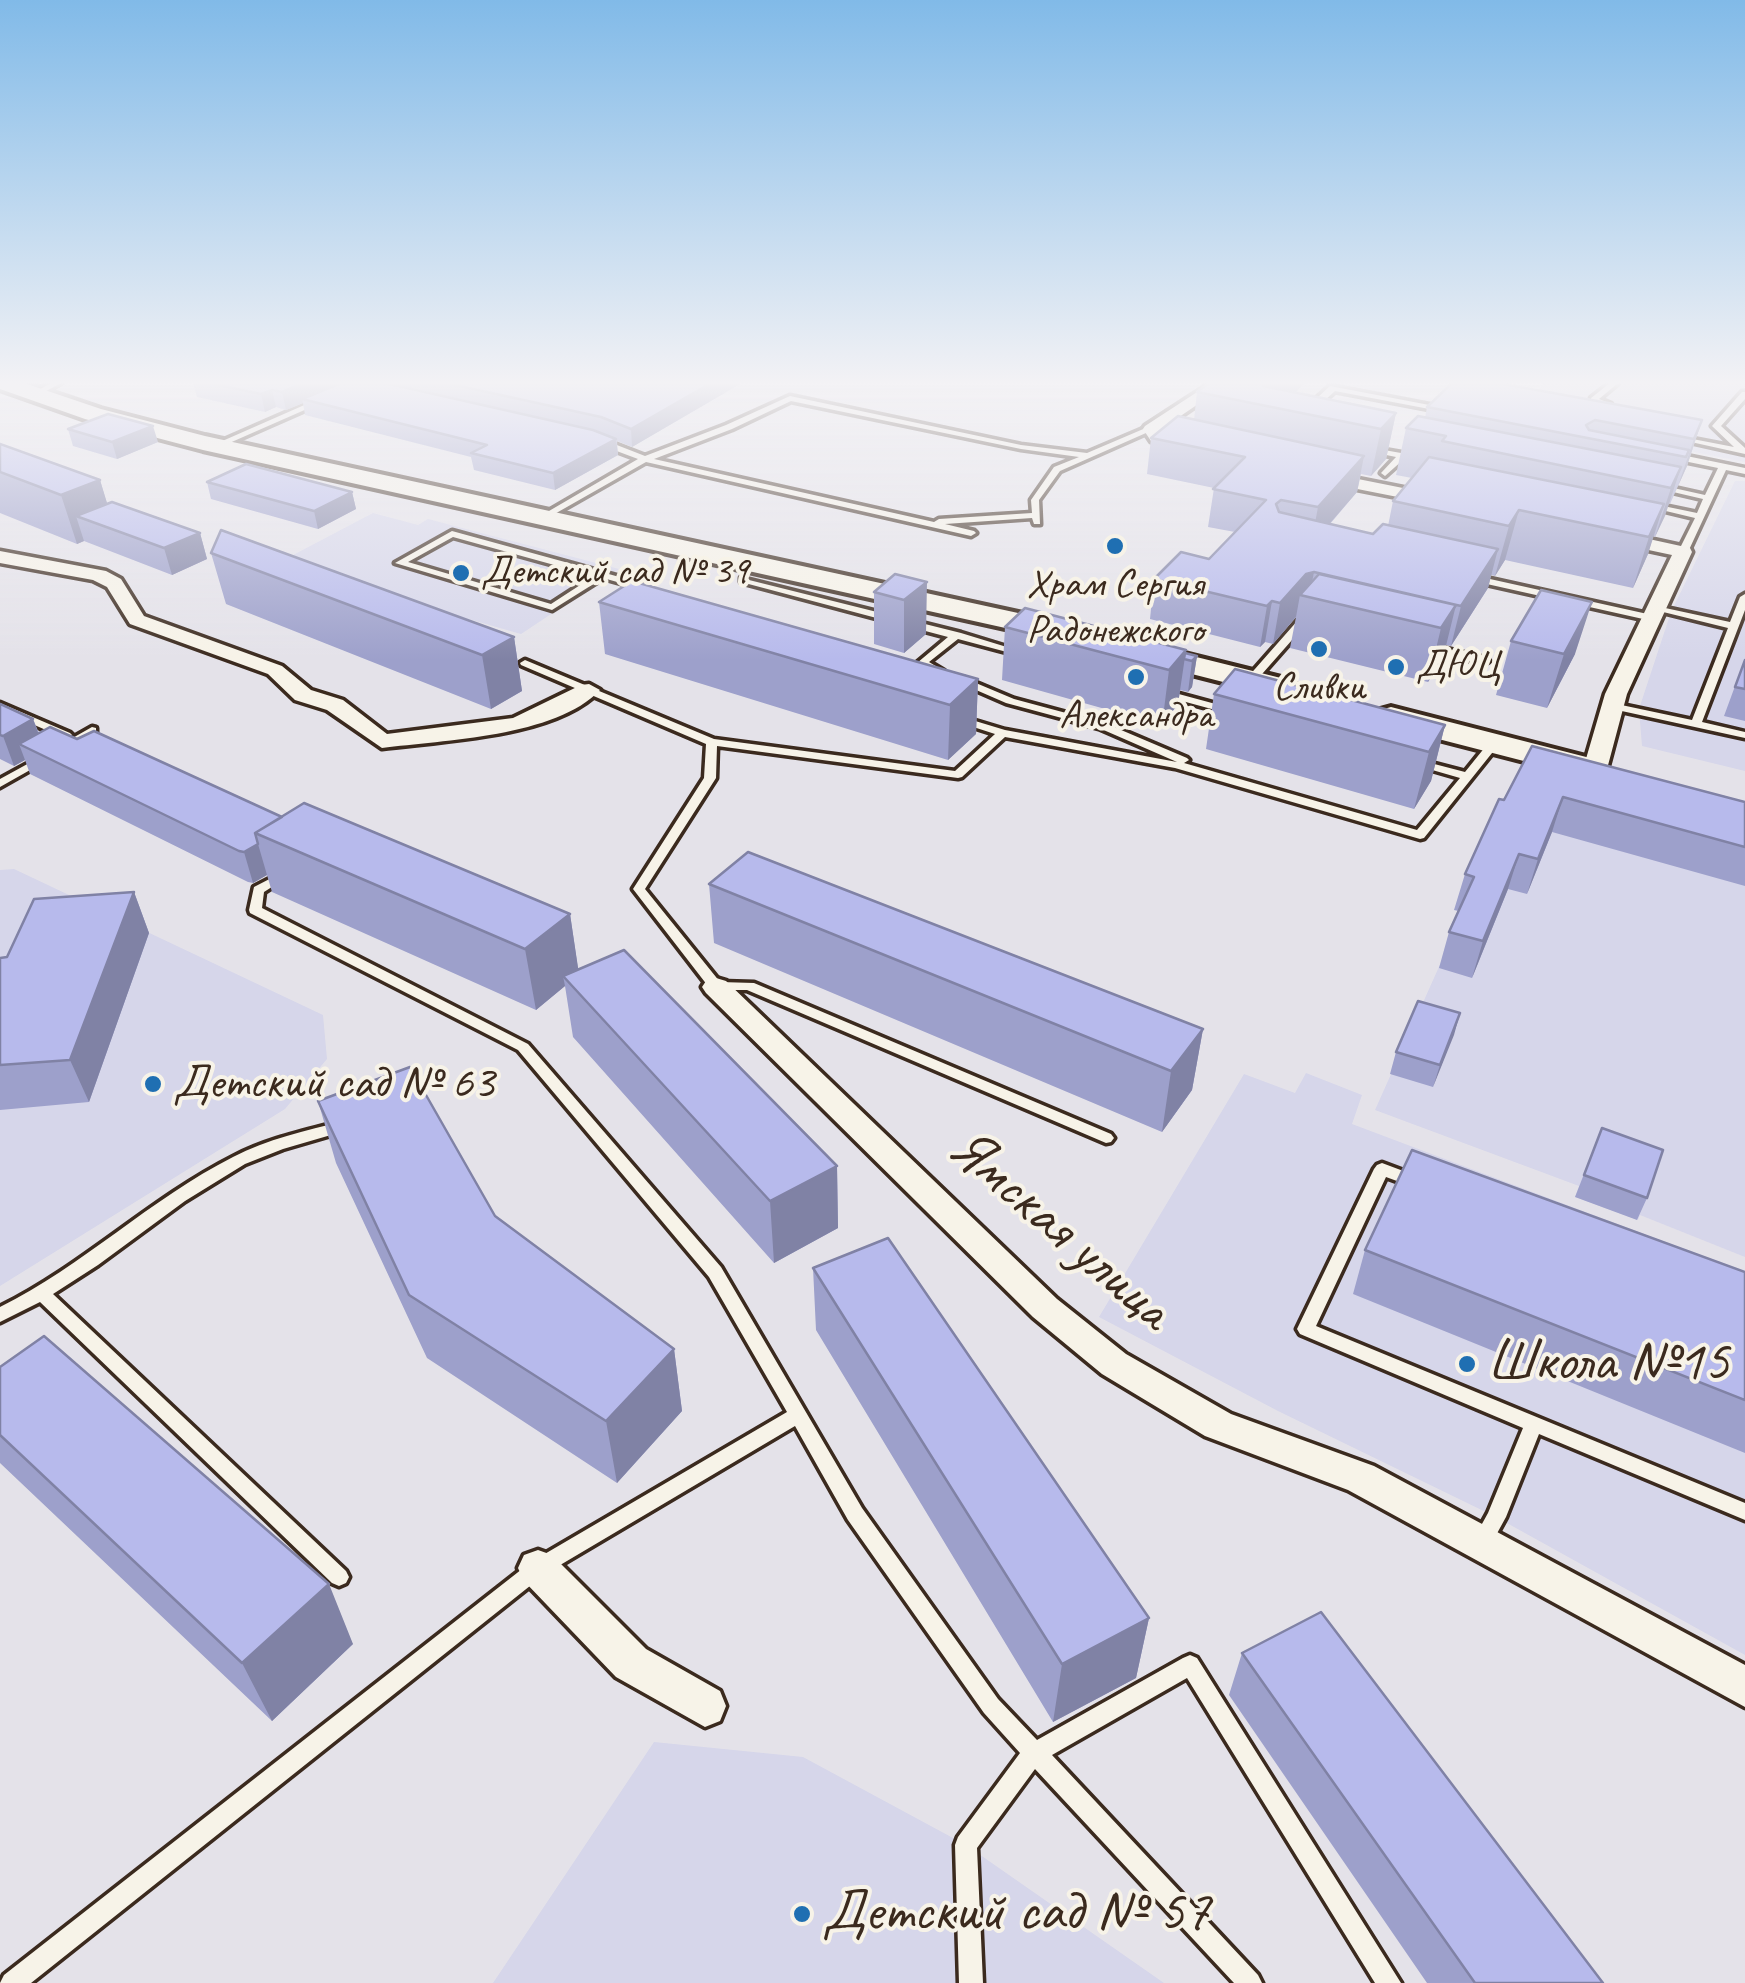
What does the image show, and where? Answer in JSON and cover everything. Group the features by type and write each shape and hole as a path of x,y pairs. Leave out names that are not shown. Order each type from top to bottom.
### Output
{"street":[{"path":"349,476 1108,643 1312,696"},
{"path":"1318,476 1450,503"},
{"path":"1595,769 1612,706 1683,552 1605,535"},
{"path":"0,557 99,575 114,584 137,620 274,670 303,695 335,705 382,741 516,724 588,690"},
{"path":"1368,711 1631,779"},
{"name":"Ямская улица","path":"716,987 1045,1308 1114,1364 1218,1424 1361,1478 1745,1688"},
{"path":"538,1568 631,1663 705,1706"}],"lane":[{"path":"540,518 616,476"},
{"path":"719,476 971,533"},
{"path":"928,523 1037,518 1036,500 1052,476"},
{"path":"1683,552 1720,476"},
{"path":"1654,487 1709,498"},
{"path":"1644,504 1700,516"},
{"path":"602,576 552,607 400,563 452,534 642,586"},
{"path":"1468,577 1733,626"},
{"path":"744,580 1030,655"},
{"path":"1696,723 1745,598"},
{"path":"1251,680 1306,618 1324,622"},
{"path":"922,663 957,635"},
{"path":"1413,644 1484,662"},
{"path":"904,660 922,663 1010,700 1103,726 1237,782"},
{"path":"526,663 712,742 958,775 1003,732"},
{"path":"1156,690 1246,715"},
{"path":"0,706 100,743"},
{"path":"1612,706 1745,735"},
{"path":"946,716 1003,732 1176,765 1420,835 1494,743"},
{"path":"0,784 84,735"},
{"path":"712,742 710,778 639,888 716,987"},
{"path":"1412,761 1467,776"},
{"path":"293,870 258,890 255,910 523,1046 716,1272 796,1416 873,1541 991,1706 1250,1983"},
{"name":"Ямская улица","path":"716,987 749,986 1106,1138"},
{"path":"0,1314 42,1294 238,1161 277,1144 354,1123"},
{"path":"1436,1189 1382,1169 1306,1329 1745,1512"},
{"path":"42,1294 339,1577"},
{"path":"12,1983 538,1568 796,1416"},
{"path":"1481,1543 1496,1517 1534,1424"},
{"path":"971,1983 966,1845 1033,1754 1190,1665 1390,1983"}],"shaded area":[{"path":"1735,481 1745,481 1745,771 1642,746 1639,709 1671,612"},
{"name":"Детский сад № 39","path":"373,513 418,525 428,519 619,569 521,634 276,564"},
{"path":"1522,780 1745,840 1745,1257 1640,1215 1638,1220 1575,1197 1579,1186 1375,1110 1463,913 1454,910"},
{"name":"Детский сад № 63","path":"14,869 323,1015 327,1059 285,1109 0,1286 0,870"},
{"name":"Школа №15","path":"1306,1073 1362,1095 1352,1124 1745,1272 1745,1655 1496,1517 1278,1411 1099,1317 1244,1074 1295,1093"},
{"name":"Детский сад № 57","path":"654,1742 803,1757 966,1845 1164,1983 493,1983"}],"building":[{"path":"9,476 88,476 100,480 61,495"},
{"path":"221,476 290,476 352,492 314,511 207,482"},
{"path":"1226,476 1346,476 1318,507 1281,500 1276,504 1279,512 1373,534 1383,524 1498,549 1461,606 1314,572 1306,574 1280,603 1272,601 1267,606 1154,579 1181,552 1209,559 1266,500 1213,489"},
{"path":"1414,476 1522,476 1664,504 1649,537 1519,510 1509,526 1393,501"},
{"path":"1610,476 1677,476 1671,488"},
{"path":"112,502 200,533 164,548 76,516"},
{"path":"221,530 514,637 482,655 211,553"},
{"path":"895,574 927,582 904,600 874,592"},
{"path":"1319,574 1456,605 1441,628 1300,595"},
{"path":"632,581 978,679 950,705 599,602"},
{"path":"1541,590 1592,602 1564,654 1511,641"},
{"path":"1025,608 1186,650 1169,670 1005,627"},
{"path":"1745,660 1745,689 1735,687"},
{"path":"1235,669 1445,725 1429,752 1214,694"},
{"path":"0,704 33,719 0,735"},
{"path":"50,727 77,739 94,731 282,817 255,833 258,844 239,851 19,744"},
{"path":"1532,746 1745,802 1745,847 1563,797 1538,859 1519,854 1483,941 1449,932 1474,877 1465,874 1499,799 1504,800"},
{"path":"304,803 570,914 525,949 255,833"},
{"path":"748,852 1203,1029 1171,1071 709,884"},
{"path":"134,892 70,1060 0,1065 0,958 7,957 34,899"},
{"path":"624,950 837,1166 770,1201 563,976"},
{"path":"1418,1001 1460,1013 1440,1065 1396,1052"},
{"path":"410,1067 495,1216 674,1349 606,1421 409,1295 318,1101"},
{"path":"1602,1128 1663,1150 1647,1198 1584,1175"},
{"path":"1412,1150 1745,1272 1745,1400 1365,1250"},
{"path":"888,1238 1149,1618 1062,1664 813,1268"},
{"path":"44,1336 329,1584 242,1663 0,1435 0,1367"},
{"path":"1321,1612 1603,1983 1475,1983 1242,1653"}],"place":[{"name":"Храм Сергия Радонежского","path":"1115,546"},
{"name":"Детский сад № 39","path":"461,573"},
{"name":"Сливки","path":"1319,649"},
{"name":"ДЮЦ","path":"1396,667"},
{"name":"Александра","path":"1136,677"},
{"name":"Детский сад № 63","path":"153,1084"},
{"name":"Школа №15","path":"1467,1364"},
{"name":"Детский сад № 57","path":"802,1914"}]}
